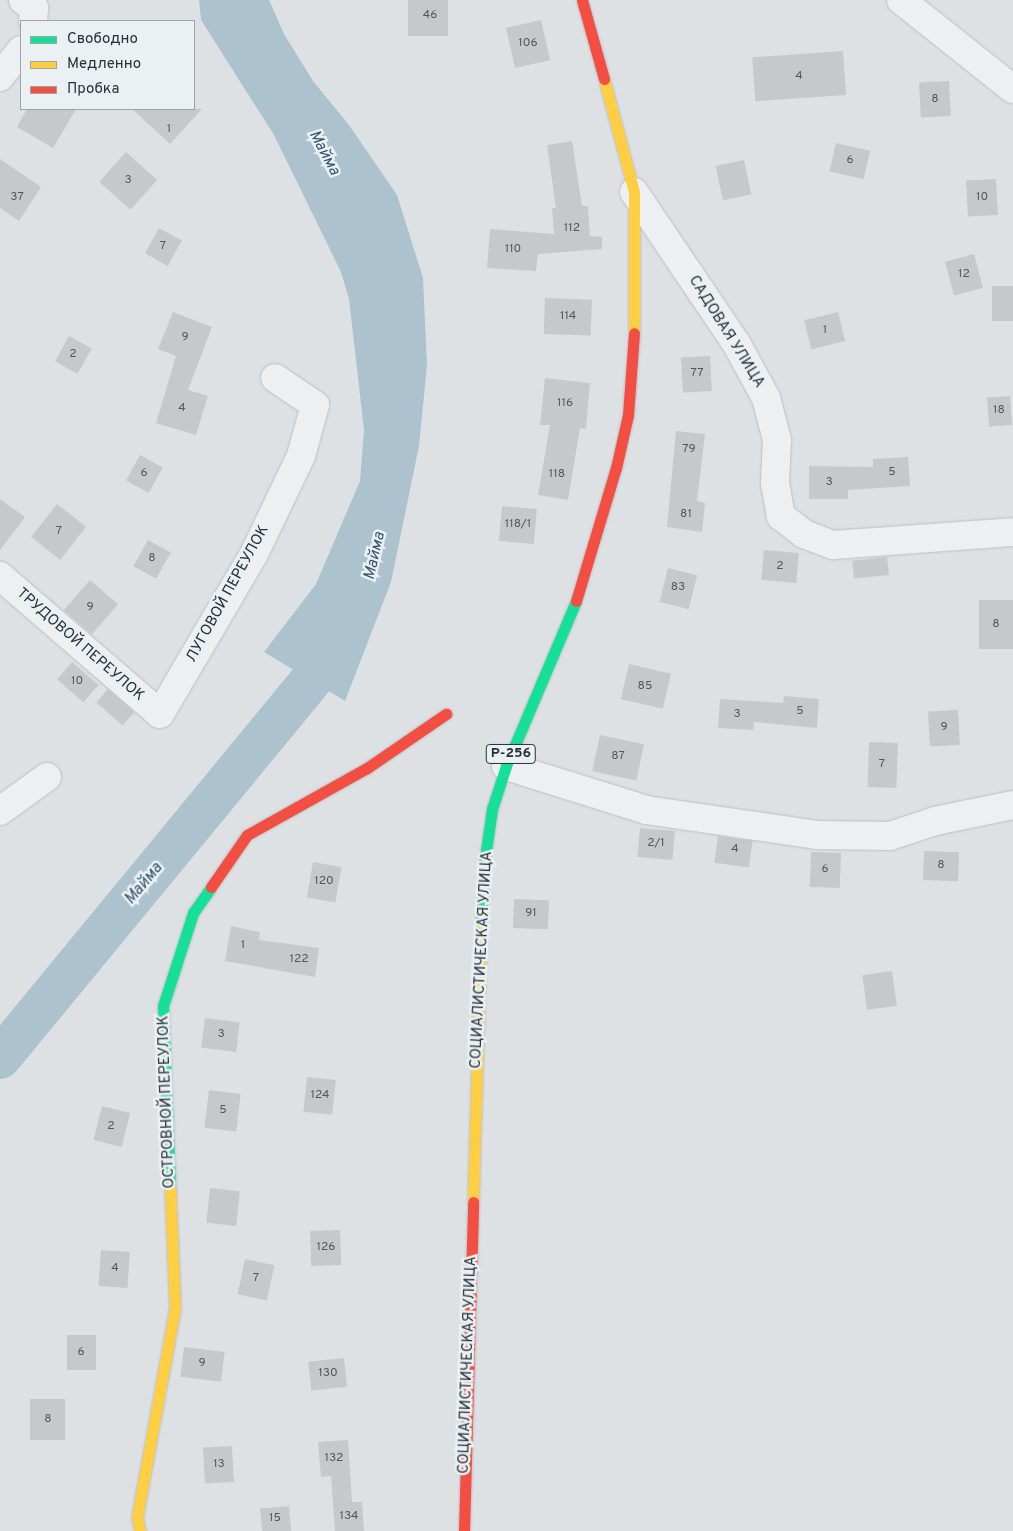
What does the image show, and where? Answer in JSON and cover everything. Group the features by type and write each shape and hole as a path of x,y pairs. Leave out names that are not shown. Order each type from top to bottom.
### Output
{"main road":[{"name":"СОЦИАЛИСТИЧЕСКАЯ УЛИЦА","path":"464,1531 483,871 492,809 506,766 568,626 600,526 628,415 634,359 634,192 582,0"},
{"name":"ОСТРОВНОЙ ПЕРЕУЛОК","path":"140,1531 137,1517 175,1307 163,1006 193,912 247,835 367,768 446,714"}],"street":[{"path":"23,0 34,8 33,20"},
{"path":"901,0 1011,87 1013,112"},
{"path":"0,77 20,51"},
{"name":"САДОВАЯ УЛИЦА","path":"634,192 736,343 766,398 777,440 775,483 781,516 804,534 833,544 1013,532"},
{"name":"ЛУГОВОЙ ПЕРЕУЛОК","path":"160,714 254,554 301,456 315,405 275,378"},
{"name":"ТРУДОВОЙ ПЕРЕУЛОК","path":"0,576 160,714"},
{"path":"506,766 646,810 818,835 890,836 935,821 1013,805"},
{"path":"0,811 47,777"}],"water":[{"path":"199,0 269,0 284,34 313,81 349,125 397,195 423,278 427,365 419,446 391,582 345,701 264,652 316,584 360,481 364,430 349,299 341,272 274,135 201,20"}],"building":[{"path":"408,0 448,0 448,36 408,36"},
{"path":"541,20 550,60 515,68 506,28"},
{"path":"843,51 846,95 755,101 752,57"},
{"path":"949,81 951,116 921,118 919,83"},
{"path":"202,109 170,144 133,110"},
{"path":"26,110 75,110 53,148 17,127"},
{"path":"572,141 582,206 588,206 590,236 602,237 602,249 538,254 536,271 487,268 490,229 554,234 552,208 556,208 547,145"},
{"path":"836,143 870,151 864,179 829,171"},
{"path":"126,152 157,180 130,210 99,182"},
{"path":"0,159 41,187 19,221 0,208"},
{"path":"744,160 751,194 723,200 716,166"},
{"path":"996,179 998,215 968,217 966,181"},
{"path":"159,228 182,241 168,266 145,253"},
{"path":"974,254 983,288 954,296 945,262"},
{"path":"992,286 1013,286 1013,321 992,321"},
{"path":"545,298 592,300 591,336 544,334"},
{"path":"173,312 212,327 188,390 208,396 196,435 156,423 176,356 158,349"},
{"path":"838,312 845,341 811,350 804,320"},
{"path":"69,336 92,349 78,374 55,361"},
{"path":"710,356 712,391 683,392 681,358"},
{"path":"545,378 590,383 586,429 580,428 568,500 538,495 550,425 540,425"},
{"path":"1010,396 1012,425 989,427 987,398"},
{"path":"676,431 705,434 697,501 705,503 702,532 667,527"},
{"path":"140,455 163,468 149,493 126,480"},
{"path":"908,457 910,486 848,490 848,499 809,499 809,466 873,467 873,459"},
{"path":"0,499 25,517 0,550"},
{"path":"57,504 86,527 60,560 31,537"},
{"path":"502,506 537,509 534,544 499,541"},
{"path":"148,540 171,553 156,579 133,566"},
{"path":"764,550 799,553 796,583 761,580"},
{"path":"887,557 889,575 854,579 852,561"},
{"path":"668,568 697,575 689,609 660,602"},
{"path":"90,580 118,604 92,634 64,610"},
{"path":"979,600 1013,600 1013,649 979,649"},
{"path":"72,662 98,685 83,702 57,679"},
{"path":"629,664 671,674 663,709 621,699"},
{"path":"108,689 134,712 123,726 96,703"},
{"path":"784,696 819,699 817,728 754,722 753,730 718,728 720,699 783,703"},
{"path":"958,710 960,745 930,747 928,712"},
{"path":"600,735 644,744 636,781 592,771"},
{"path":"869,742 898,743 896,788 867,787"},
{"path":"640,828 675,831 672,860 637,857"},
{"path":"718,836 753,841 749,868 714,863"},
{"path":"924,851 959,852 958,881 923,880"},
{"path":"811,852 841,853 840,888 810,887"},
{"path":"313,862 342,867 335,902 307,897"},
{"path":"514,899 549,900 548,929 513,928"},
{"path":"231,926 260,932 259,940 319,948 315,977 225,961"},
{"path":"892,971 897,1006 867,1010 862,975"},
{"path":"205,1018 240,1022 236,1052 201,1048"},
{"path":"307,1077 336,1080 332,1115 303,1112"},
{"path":"209,1090 241,1094 236,1132 204,1128"},
{"path":"102,1106 130,1113 122,1147 94,1140"},
{"path":"210,1188 240,1191 236,1226 206,1223"},
{"path":"340,1230 341,1265 311,1266 310,1231"},
{"path":"101,1250 130,1252 127,1288 98,1286"},
{"path":"245,1259 274,1265 267,1300 238,1294"},
{"path":"67,1335 96,1335 96,1370 67,1370"},
{"path":"184,1347 225,1352 221,1382 180,1377"},
{"path":"344,1358 347,1387 311,1391 308,1362"},
{"path":"30,1399 65,1399 65,1440 30,1440"},
{"path":"348,1440 352,1502 362,1502 364,1531 335,1531 331,1476 321,1477 318,1442"},
{"path":"232,1446 234,1482 205,1483 203,1448"},
{"path":"289,1506 291,1531 262,1531 260,1509"}],"waterway":[{"name":"Майма","path":"0,1058 336,650 344,633"}],"traffic: fast":[{"path":"481,929 483,871 492,809 506,766 576,601"},
{"path":"170,1187 163,1006 193,913 211,887"}],"traffic: slow":[{"path":"604,79 634,192 634,333"},
{"path":"473,1202 481,929"},
{"path":"140,1531 137,1517 175,1307 170,1187"}],"traffic: jam":[{"path":"582,0 604,79"},
{"path":"576,601 616,468 628,415 634,333"},
{"path":"211,887 247,835 367,768 446,714"},
{"path":"464,1531 473,1202"}]}
